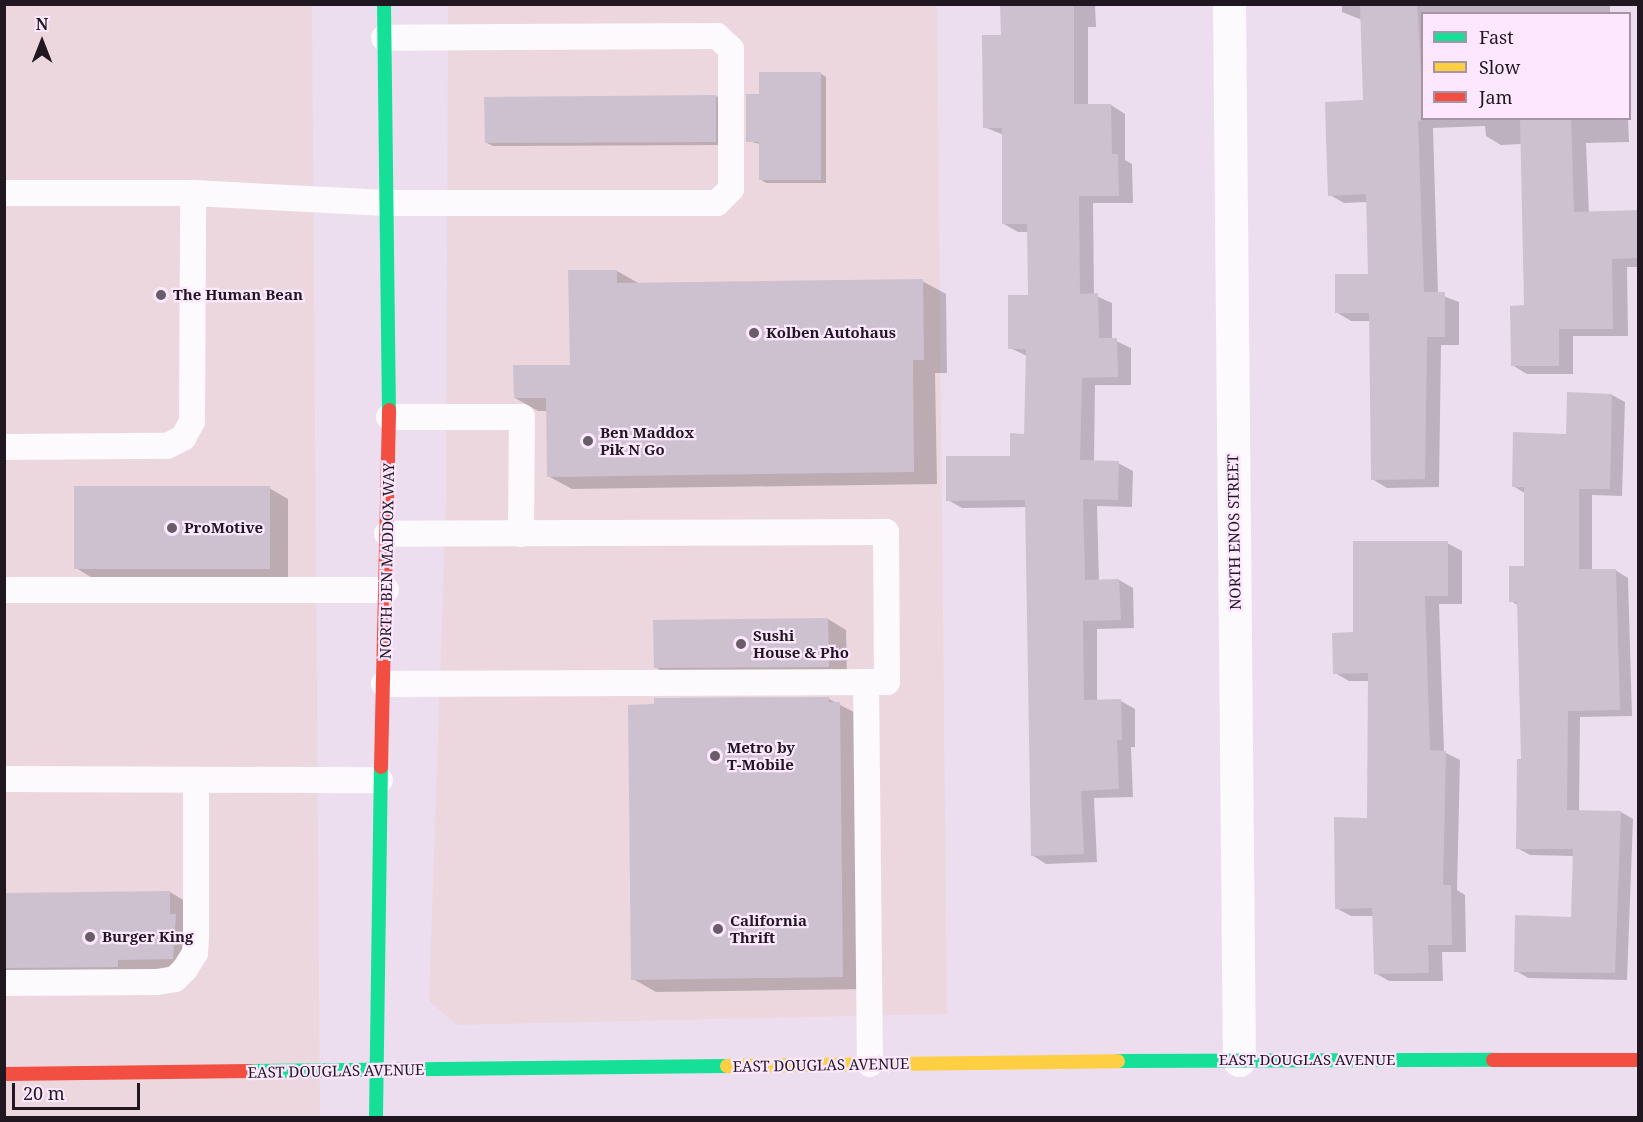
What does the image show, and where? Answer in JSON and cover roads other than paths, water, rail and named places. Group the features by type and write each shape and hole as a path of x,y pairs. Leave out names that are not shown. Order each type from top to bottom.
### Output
{"street":[{"name":"NORTH BEN MADDOX WAY","path":"376,1118 380,780 389,417 384,4"},
{"name":"NORTH ENOS STREET","path":"1229,4 1239,1060"},
{"name":"EAST DOUGLAS AVENUE","path":"4,1074 1239,1060 1638,1060"}],"lane":[{"path":"4,193 193,194 386,203 717,203 731,189 731,49 717,36 384,39"},
{"path":"4,447 167,446 183,438 192,422 193,194"},
{"path":"389,417 522,417 521,534"},
{"path":"384,684 887,682 886,532 387,534"},
{"path":"4,590 386,590"},
{"path":"866,682 870,1064"},
{"path":"4,779 380,780"},
{"path":"4,983 158,982 175,979 185,969 195,945 196,780"}],"place":[{"name":"The Human Bean","path":"161,295"},
{"name":"Kolben Autohaus","path":"754,333"},
{"name":"Ben Maddox Pik N Go","path":"588,441"},
{"name":"ProMotive","path":"172,528"},
{"name":"Sushi House & Pho","path":"741,644"},
{"name":"Metro by T-Mobile","path":"715,756"},
{"name":"California Thrift","path":"718,929"},
{"name":"Burger King","path":"90,937"}]}
